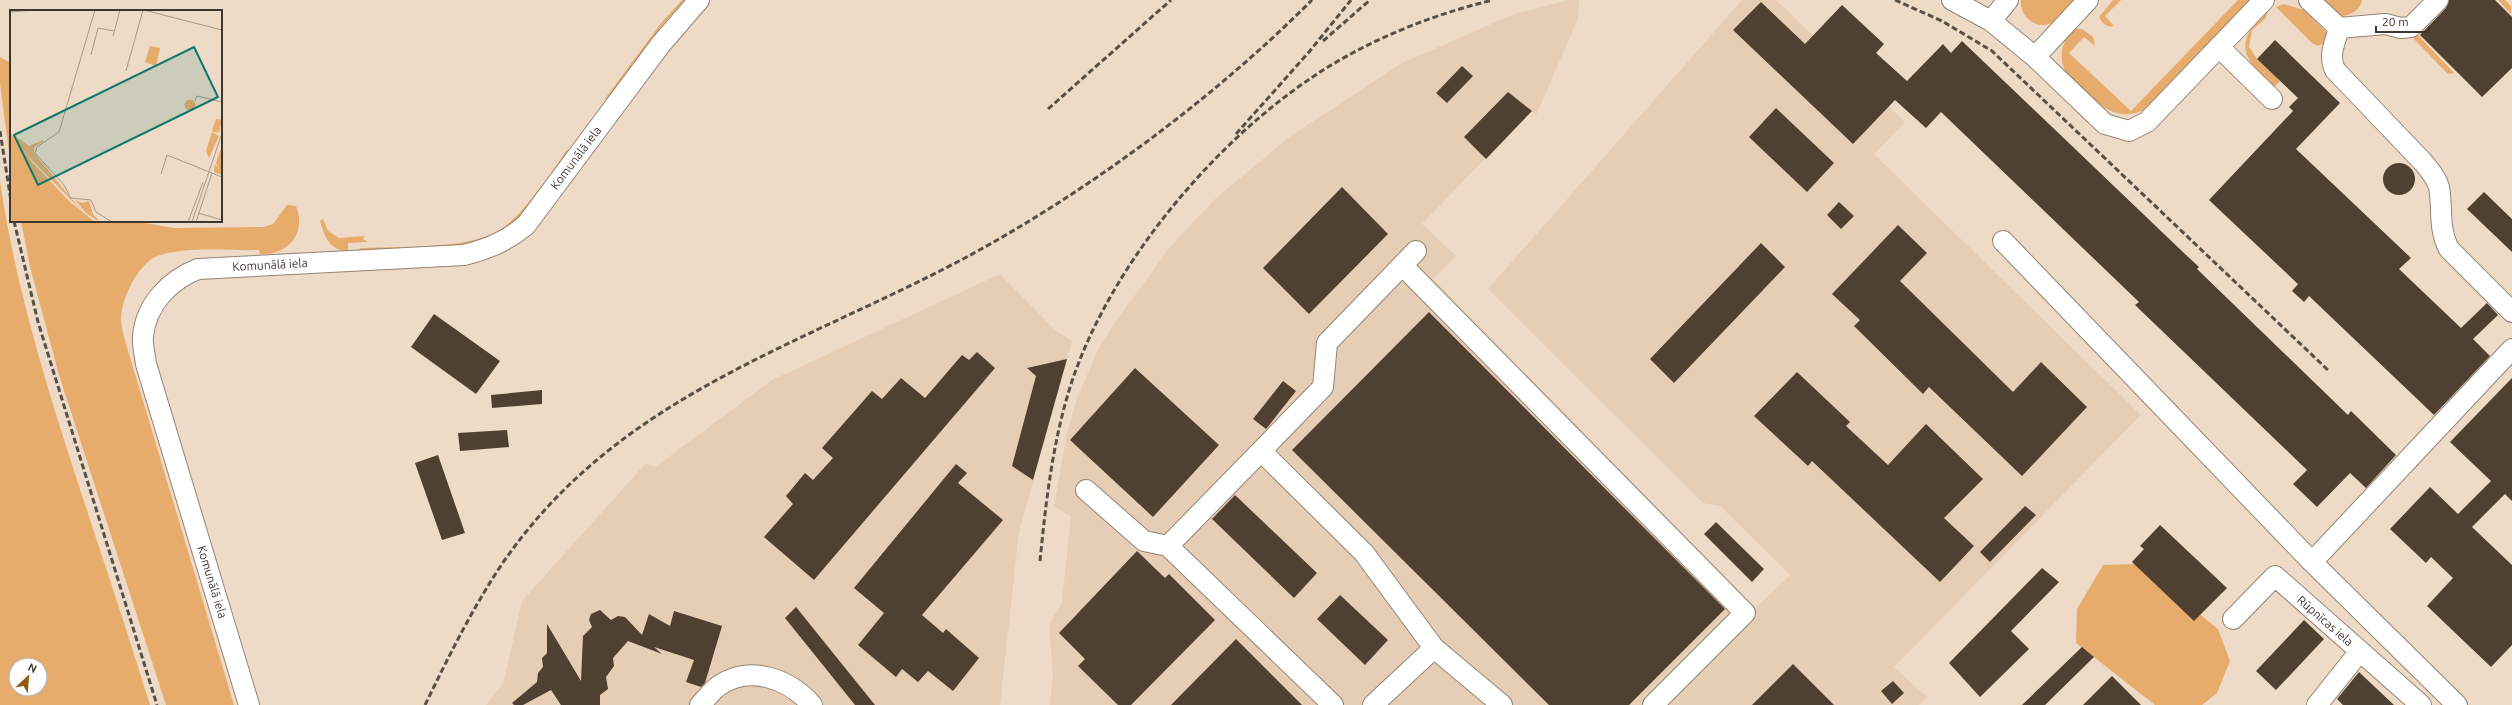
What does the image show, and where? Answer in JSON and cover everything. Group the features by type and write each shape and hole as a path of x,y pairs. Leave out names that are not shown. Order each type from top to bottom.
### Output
{"street":[{"name":"Komunālā iela","path":"249,705 146,364 143,337 145,322 151,310 168,286 181,276 198,269 464,255 487,249 509,239 526,225 661,44 699,0"},
{"path":"1952,0 1991,21 2035,57 2104,124 2129,131 2147,122 2264,0"},
{"path":"1991,21 2008,0"},
{"path":"2035,57 2088,0"},
{"path":"2309,0 2339,28 2385,24 2401,28 2411,27 2438,0"},
{"path":"2339,28 2332,51 2331,61 2335,70 2422,161 2435,177 2439,187 2442,236 2449,249 2512,312"},
{"path":"2219,47 2272,99"},
{"path":"2003,241 2312,562 2457,705"},
{"path":"1168,546 1322,387 1327,343 1416,251"},
{"path":"1402,265 1745,613 1653,705"},
{"path":"2312,562 2512,349"},
{"path":"1261,451 1364,553 1434,648 1502,705"},
{"path":"1086,490 1144,541 1168,546 1333,705"},
{"name":"Rūpnīcas iela","path":"2233,619 2275,576 2421,705"},
{"path":"1373,705 1434,648"},
{"path":"2317,705 2360,651"},
{"path":"700,705 720,685 741,677 758,675 790,685 812,705"}],"shaded area":[{"path":"682,0 685,0 659,29 609,97 604,100 662,22"},
{"path":"1568,0 1579,0 1578,19 1536,115 1531,111 1422,224 1456,256 1433,279 1756,608 1790,575 1720,506 1703,503 1488,289 1742,0 1776,0 1905,122 1874,154 2141,415 1894,667 1927,697 1919,705 1050,705 1053,673 1049,625 1062,602 1071,517 1054,506 1067,434 1076,401 1097,352 1111,328 1170,247 1215,199 1292,135 1402,63 1514,14"},
{"path":"2021,0 2073,0 2070,6 2060,17 2052,23 2043,25 2033,23 2025,16 2022,11"},
{"path":"2113,0 2121,0 2105,16 2114,26 2107,26 2099,17"},
{"path":"2238,0 2251,0 2146,109 2133,113 2122,114 2111,111 2092,98 2065,71 2062,59 2064,43 2073,29 2082,29 2093,37 2095,46 2084,37 2069,53 2131,111"},
{"path":"2321,0 2362,0 2356,11 2343,16 2335,13"},
{"path":"2498,0 2505,0 2511,6 2511,14"},
{"path":"2284,4 2304,10 2327,33 2327,42 2318,46 2312,43 2276,7"},
{"path":"2268,11 2266,18 2252,30 2249,47 2257,59 2280,81 2273,88 2255,68 2246,51 2246,42 2249,32 2256,22"},
{"path":"2414,31 2454,73 2448,74 2414,39"},
{"path":"0,57 10,62 10,160 0,84"},
{"path":"568,148 567,153 527,209 518,219 496,235 467,244 449,246 409,249 357,250 361,248 413,247 451,244 469,241 500,230 518,215 546,180"},
{"path":"0,181 17,273 41,364 150,705 0,705"},
{"path":"287,205 296,206 299,216 299,225 297,234 287,247 270,254 260,254 259,250 197,250 172,252 160,255 152,259 138,273 127,292 124,303 121,321 124,337 234,705 166,705 59,375 30,267 21,222 140,222 174,228 264,227 273,224"},
{"path":"323,219 328,231 339,238 365,236 363,239 368,242 348,243 348,251 337,248 329,242 326,237 320,221"},
{"path":"1000,274 1055,330 1072,341 1019,532 1000,705 486,705 503,684 522,601 646,463 655,467 772,380"},
{"path":"2138,564 2218,629 2230,661 2217,693 2202,705 2155,705 2076,643 2077,609 2103,565"}],"building":[{"path":"2449,0 2495,0 2512,17 2512,68 2482,97 2420,35 2446,8"},
{"path":"1761,2 1805,44 1842,5 1884,44 1876,53 1907,81 1943,44 1951,53 1962,41 2199,267 2197,269 2348,415 2351,411 2396,455 2366,488 2350,473 2317,507 2293,484 2307,470 2135,305 2139,302 1941,112 1926,128 1895,100 1853,144 1733,30"},
{"path":"2275,40 2340,103 2296,149 2411,258 2399,269 2461,328 2487,303 2498,315 2473,339 2490,356 2434,415 2309,296 2304,302 2292,291 2298,284 2209,200 2293,111 2289,107 2298,98 2257,59"},
{"path":"1462,66 1473,76 1447,103 1436,93"},
{"path":"1508,92 1532,111 1486,159 1464,137"},
{"path":"1776,108 1834,163 1807,192 1749,137"},
{"path":"2396,163 2402,163 2411,167 2415,179 2411,191 2402,195 2396,195 2387,191 2383,182 2383,176 2387,167"},
{"path":"1342,187 1388,234 1309,314 1263,268"},
{"path":"2484,192 2512,219 2512,252 2467,209"},
{"path":"1839,202 1854,216 1841,229 1827,215"},
{"path":"1898,225 1927,253 1900,281 2013,392 2041,362 2087,407 2022,476 1929,387 1923,394 1854,326 1860,320 1832,294"},
{"path":"1761,243 1785,267 1674,383 1650,359"},
{"path":"1429,312 1725,609 1629,705 1549,705 1292,450"},
{"path":"434,314 500,361 476,394 411,347"},
{"path":"977,352 995,368 814,580 764,537 793,504 786,496 805,473 813,480 833,458 822,448 872,391 882,399 901,378 925,398 962,355 969,360"},
{"path":"1067,359 1033,480 1012,466 1036,376 1027,368"},
{"path":"1135,368 1219,445 1153,517 1070,440"},
{"path":"1797,372 1850,422 1846,426 1888,465 1926,424 1983,479 1944,518 1974,546 1940,582 1812,461 1808,466 1754,416"},
{"path":"2512,378 2512,501 2505,494 2472,527 2512,565 2512,645 2491,667 2427,606 2453,578 2431,557 2426,563 2390,529 2430,487 2458,514 2491,481 2450,442"},
{"path":"1283,381 1296,391 1266,429 1253,419"},
{"path":"542,390 542,404 492,408 491,395"},
{"path":"507,430 509,447 460,451 458,433"},
{"path":"438,455 465,533 442,540 415,463"},
{"path":"956,464 967,473 958,483 1003,520 922,615 943,633 946,629 979,658 953,691 928,671 918,682 902,669 896,677 858,645 884,613 854,588"},
{"path":"1235,495 1317,573 1294,598 1212,519"},
{"path":"2025,506 2036,515 1990,562 1980,552"},
{"path":"1716,522 1764,569 1752,582 1704,534"},
{"path":"2160,525 2227,588 2194,621 2132,562 2144,549 2140,546"},
{"path":"1137,551 1165,578 1169,574 1215,620 1131,705 1118,705 1078,666 1085,659 1059,633"},
{"path":"2042,568 2059,582 2011,631 2029,649 1980,697 1949,663"},
{"path":"1340,595 1388,640 1365,665 1317,619"},
{"path":"796,607 875,705 855,705 785,618"},
{"path":"600,610 611,620 618,616 625,617 642,635 649,614 670,626 674,611 722,626 705,683 701,687 686,682 694,660 654,647 662,654 628,641 613,658 614,666 606,677 608,689 600,695 600,705 561,705 551,690 523,705 514,705 512,703 537,682 538,673 543,667 542,658 547,653 547,624 581,681 583,636 592,627 589,620 591,614"},
{"path":"2304,620 2324,639 2276,690 2256,671"},
{"path":"1236,639 1302,705 1171,705"},
{"path":"2082,647 2094,657 2045,705 2022,705"},
{"path":"1793,664 1834,705 1752,705"},
{"path":"2359,672 2394,705 2343,705 2337,699"},
{"path":"2112,676 2141,705 2083,705"},
{"path":"1893,681 1904,693 1892,704 1881,691"}],"railway":[{"path":"1048,109 1171,0"},
{"path":"425,705 451,652 500,567 546,509 597,460 652,419 710,383 772,351 963,259 1056,205 1146,142 1190,108 1274,37 1312,0"},
{"path":"1236,134 1309,52 1351,0"},
{"path":"1323,41 1370,0"},
{"path":"1040,561 1055,447 1065,403 1072,381 1090,336 1114,290 1143,246 1175,204 1210,164 1248,127 1288,95 1328,67 1367,45 1408,27 1450,12 1493,0"},
{"path":"1895,0 1942,21 1992,51 2330,372"},
{"path":"0,131 10,195"},
{"path":"14,222 38,322 157,705"}]}
